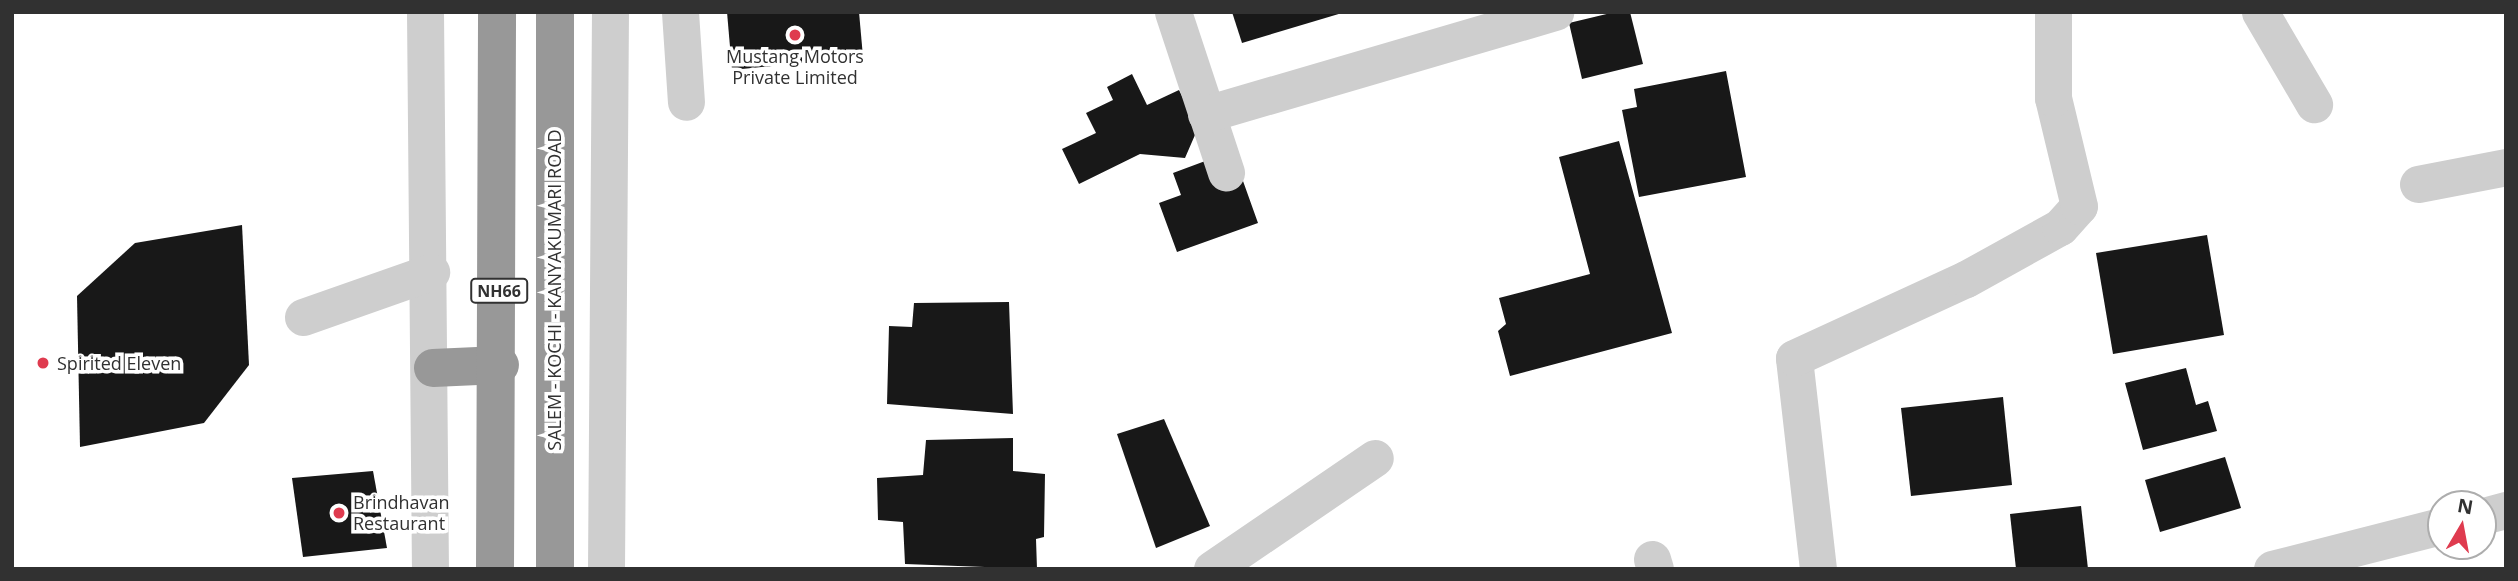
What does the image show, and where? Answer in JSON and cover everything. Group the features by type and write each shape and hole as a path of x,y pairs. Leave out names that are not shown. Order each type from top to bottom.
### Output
{"highway":[{"name":"NH66","path":"495,569 500,365 497,12"},
{"name":"SALEM - KOCHI - KANYAKUMARI ROAD","path":"555,12 555,569"},
{"path":"433,368 500,365"}],"street":[{"path":"425,12 433,368 430,569"},
{"path":"606,569 611,12"},
{"path":"680,12 686,102"},
{"path":"1173,12 1226,172"},
{"path":"1206,114 1555,12"},
{"path":"1818,569 1794,358 1966,279 2060,228 2079,206 2053,98 2053,12"},
{"path":"2260,12 2314,104"},
{"path":"2418,184 2506,167"},
{"path":"303,317 431,272"},
{"path":"1212,569 1374,458"},
{"path":"2272,569 2427,530"}],"building":[{"name":"Mustang Motors Private Limited","path":"727,12 859,12 863,57 732,70"},
{"path":"1232,12 1342,12 1342,13 1242,43"},
{"path":"1615,12 1630,12 1643,64 1582,79 1569,23"},
{"path":"1726,71 1746,177 1639,197 1622,110 1637,107 1634,89"},
{"path":"1132,74 1147,105 1179,90 1198,128 1185,158 1140,154 1079,184 1062,149 1096,133 1086,113 1113,100 1107,87"},
{"path":"1619,141 1672,333 1510,376 1498,331 1506,324 1499,298 1590,274 1559,157"},
{"path":"1216,157 1223,177 1243,181 1258,223 1177,252 1159,203 1181,195 1173,173"},
{"path":"242,225 249,365 204,423 80,447 77,296 135,243"},
{"path":"2207,235 2224,335 2113,354 2096,253"},
{"path":"1009,302 1013,414 887,404 889,326 912,327 914,303"},
{"path":"2186,368 2196,405 2208,401 2217,431 2143,450 2125,383"},
{"path":"2003,397 2012,485 1911,496 1901,408"},
{"path":"1164,419 1210,526 1156,548 1117,434"},
{"path":"1013,438 1013,471 1045,474 1044,537 1036,539 1037,569 905,564 903,522 878,520 877,478 923,475 926,440"},
{"path":"2225,457 2241,508 2160,532 2145,480"},
{"name":"Brindhavan Restaurant","path":"373,471 387,548 303,557 292,478"},
{"path":"2081,506 2088,569 2016,569 2010,514"}],"place":[{"name":"Mustang Motors Private Limited","path":"795,35"},
{"name":"Spirited Eleven","path":"43,363"},
{"name":"Brindhavan Restaurant","path":"339,513"}]}
